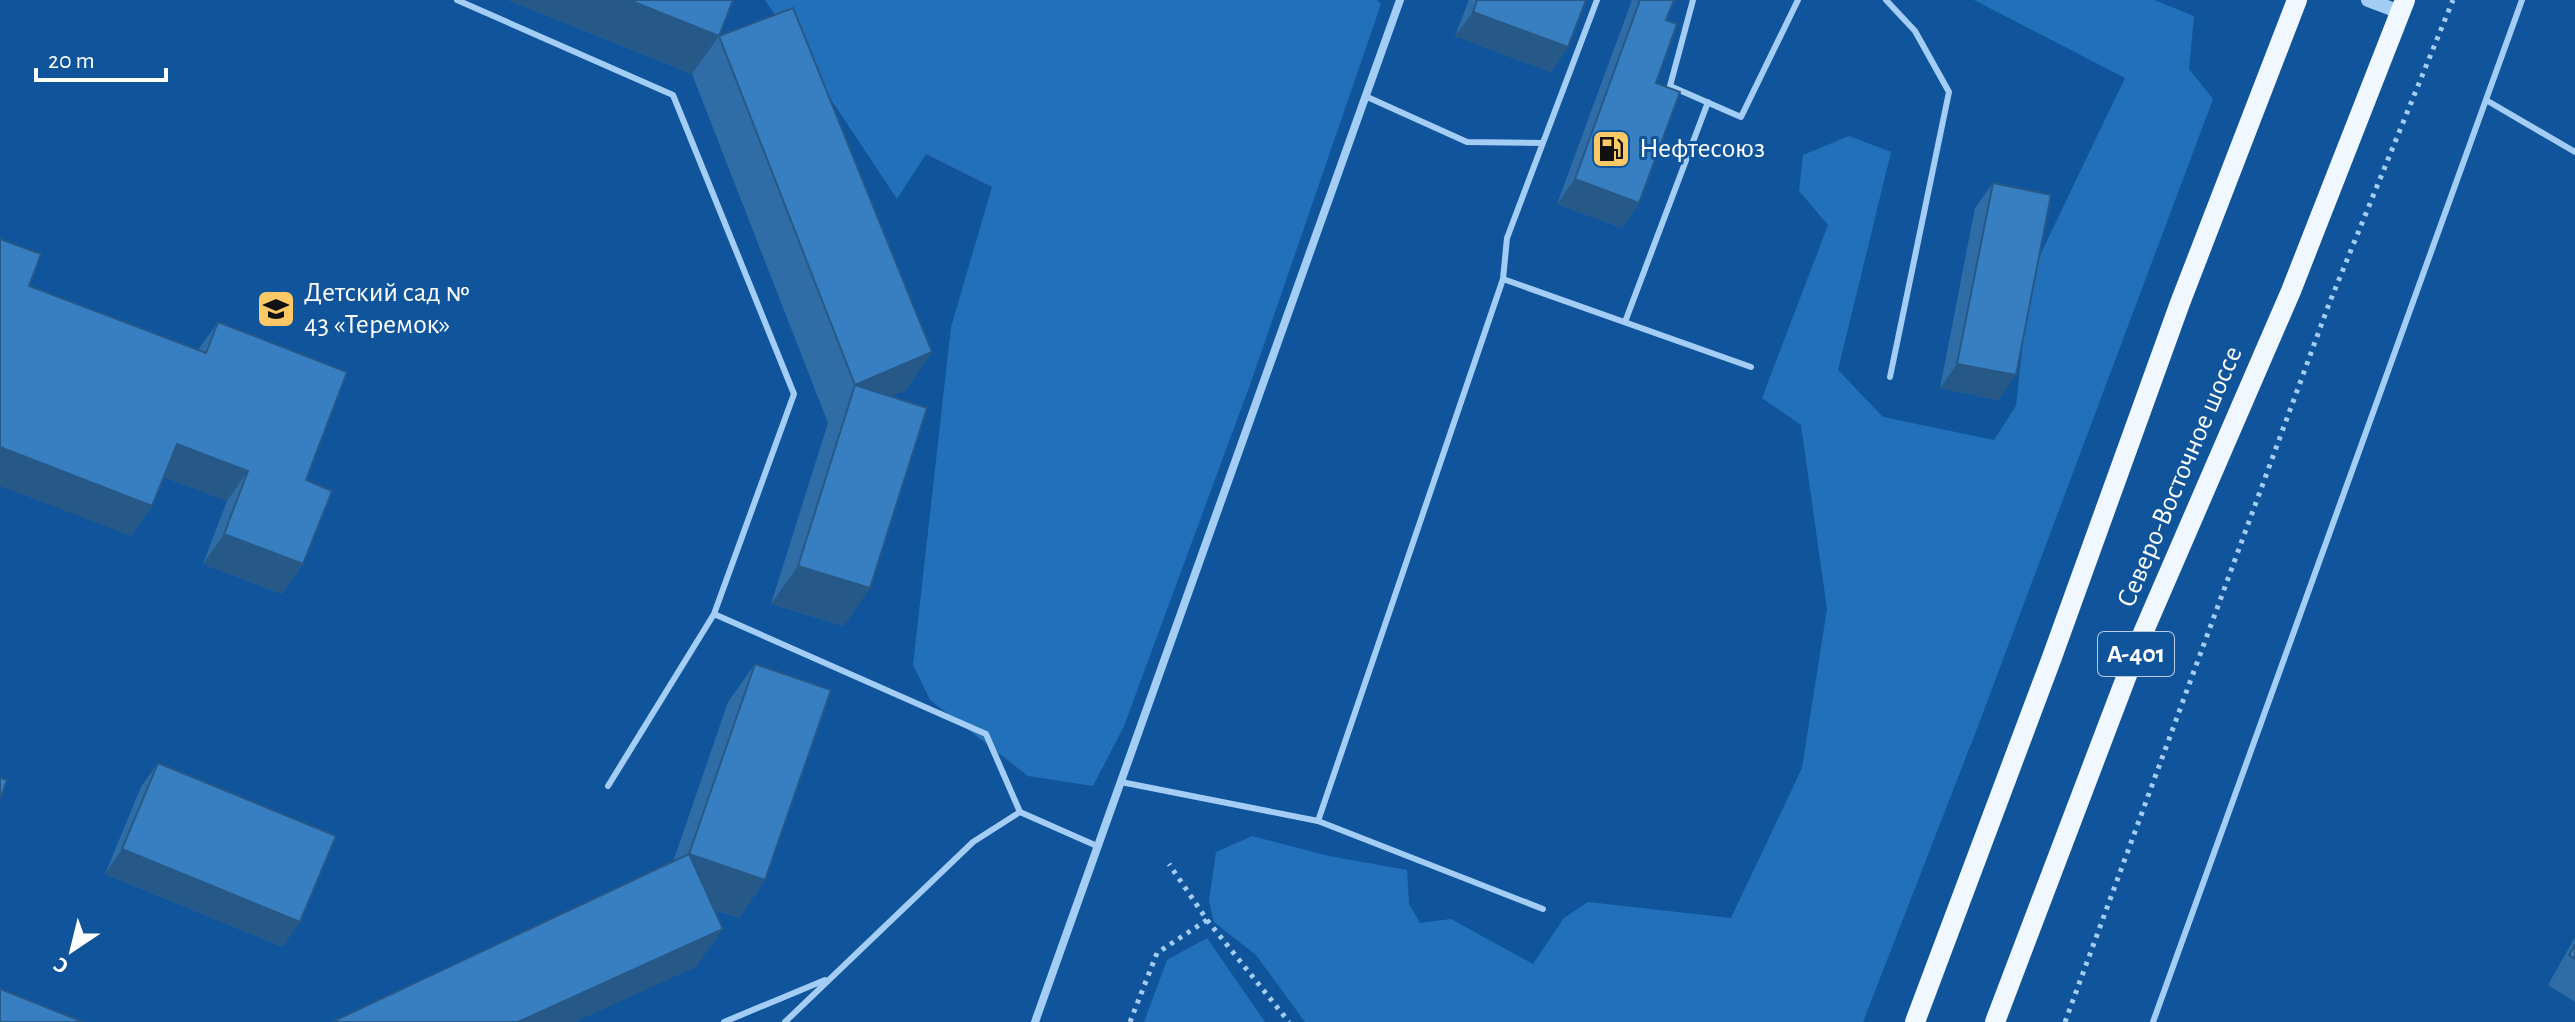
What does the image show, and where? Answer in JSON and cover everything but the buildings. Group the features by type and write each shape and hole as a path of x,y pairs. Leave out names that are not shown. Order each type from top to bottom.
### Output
{"main road":[{"name":"Северо-Восточное шоссе","path":"1915,1022 2051,660 2180,303 2297,0"},
{"name":"Северо-Восточное шоссе","path":"1995,1022 2143,633 2291,291 2403,6"}],"street":[{"path":"1035,1022 1400,0"},
{"path":"2368,0 2403,6"}],"lane":[{"path":"457,0 673,95 794,394 714,614 608,786"},
{"path":"1318,821 1503,279 1507,238 1597,0"},
{"path":"1693,0 1670,86 1741,117 1798,0"},
{"path":"1886,0 1915,31 1949,92 1890,377"},
{"path":"2153,1022 2522,0"},
{"path":"1365,96 1467,142 1543,143"},
{"path":"2486,100 2575,152"},
{"path":"1625,322 1708,102"},
{"path":"1503,279 1751,367"},
{"path":"714,614 986,734 1020,812 1097,846"},
{"path":"1121,782 1318,821 1543,909"},
{"path":"785,1022 973,842 1020,812"},
{"path":"724,1022 828,979"}],"path":[{"path":"2065,1022 2329,304 2453,0"},
{"path":"1169,864 1207,920 1289,1022"},
{"path":"1130,1022 1157,953 1207,920"}],"shaded area":[{"path":"765,0 1377,0 1381,4 1251,382 1124,726 1093,786 1028,776 930,700 913,665 951,327 992,187 926,154 897,199"},
{"path":"1974,0 2154,0 2194,16 2189,69 2213,99 1978,726 1863,1022 1305,1022 1256,955 1214,922 1209,901 1216,852 1252,836 1329,856 1407,870 1409,904 1420,923 1451,919 1533,964 1564,918 1588,902 1731,918 1802,768 1827,609 1801,425 1762,398 1828,225 1799,191 1803,155 1849,136 1891,152 1838,370 1883,417 1994,440 2016,406 2030,276 2125,78"},
{"path":"1207,938 1265,1022 1144,1022 1167,960"}],"place":[{"name":"Нефтесоюз","path":"1611,149"},
{"name":"Детский сад № 43 «Теремок»","path":"276,309"}]}
